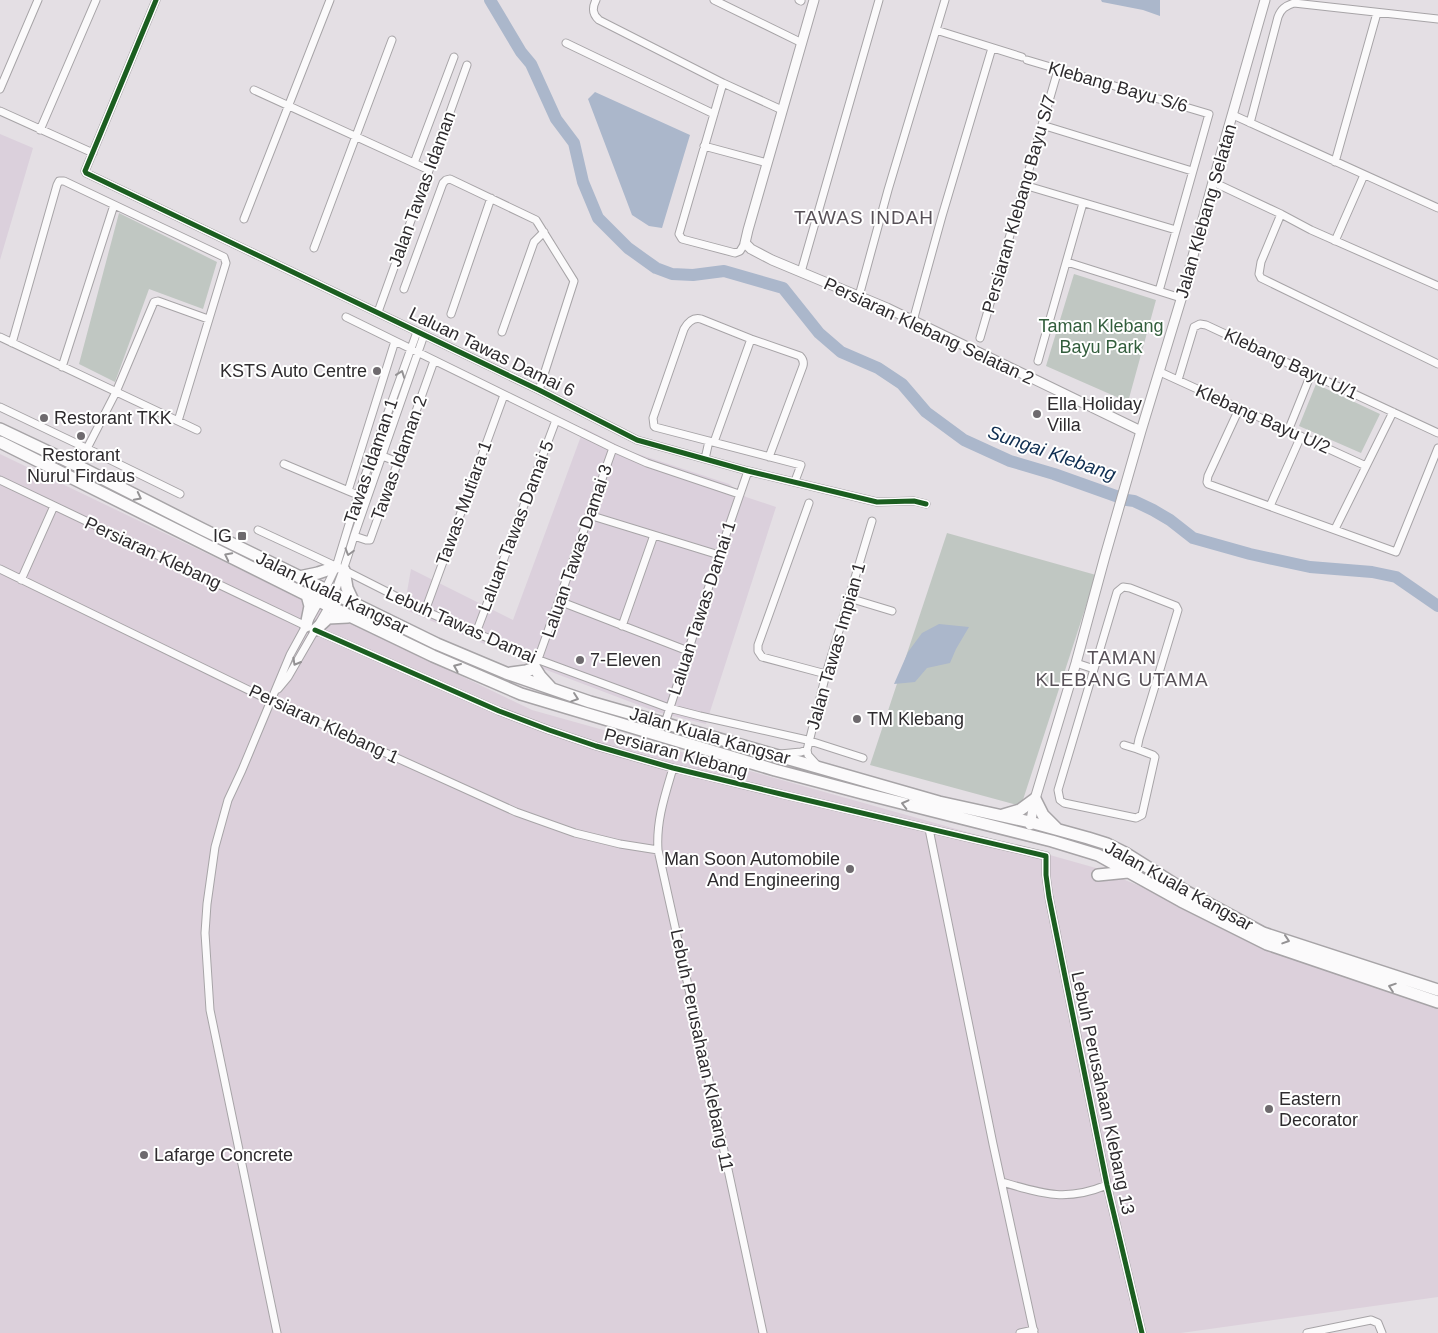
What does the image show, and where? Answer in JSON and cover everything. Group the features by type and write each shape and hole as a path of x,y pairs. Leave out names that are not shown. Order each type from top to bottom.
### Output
{"highway":[{"name":"Jalan Kuala Kangsar","path":"0,429 437,644 529,682 590,702 939,802 999,815 1097,841 1125,853 1187,892 1263,933 1438,990"},
{"name":"Jalan Kuala Kangsar","path":"0,442 324,604 433,656 502,686 551,704 775,770 1060,843 1098,855 1181,901 1267,944 1438,1002"},
{"path":"299,577 340,568 354,603"},
{"path":"306,595 310,606 310,628 328,618 350,616"},
{"path":"506,673 526,671 537,664 540,676 554,690"},
{"path":"502,686 521,686 529,682 534,692 548,699 551,704"},
{"path":"999,815 1020,810 1035,799 1044,815 1059,830"},
{"path":"953,816 960,814 1005,825 1022,826 1030,824 1035,830 1060,843"},
{"path":"1098,875 1128,872"}],"street":[{"path":"0,88 38,0"},
{"path":"40,130 96,0"},
{"path":"0,111 93,153 156,0"},
{"path":"244,219 330,0"},
{"path":"596,0 593,12 599,20 723,83 782,110"},
{"path":"714,0 802,43"},
{"path":"723,83 680,235 682,239 735,253 740,251 745,243 814,0"},
{"path":"801,272 879,0"},
{"path":"859,296 888,190 945,0"},
{"name":"Jalan Klebang Selatan","path":"1030,824 1035,799 1076,663 1266,0"},
{"path":"1250,123 1278,18 1283,8 1294,3 1438,19"},
{"path":"1335,162 1377,13"},
{"name":"Klebang Bayu S/6","path":"936,30 1058,70 1209,114 1192,171"},
{"path":"314,248 392,40"},
{"path":"566,43 714,114"},
{"path":"912,321 992,48"},
{"path":"414,163 454,57"},
{"name":"Jalan Tawas Idaman","path":"378,312 467,65"},
{"name":"Persiaran Klebang Bayu S/7","path":"980,338 1058,70"},
{"path":"254,90 429,170"},
{"path":"1233,116 1438,208"},
{"path":"1042,125 1192,171 1159,291"},
{"path":"704,146 767,163"},
{"name":"Laluan Tawas Damai 6","path":"93,153 84,171 86,173 539,390 637,440 748,471 877,502 914,501 926,504"},
{"path":"1335,241 1364,175"},
{"path":"404,289 443,183 446,180 450,179 533,218 544,232 574,282 539,390"},
{"path":"12,343 57,185 59,181 64,181 225,260 226,263 178,421"},
{"path":"1213,182 1335,241 1438,286"},
{"path":"1024,186 1176,230"},
{"path":"451,314 491,198"},
{"path":"1038,361 1083,203"},
{"path":"62,367 114,205"},
{"path":"1281,214 1261,262 1258,274 1261,278 1438,364"},
{"path":"502,332 534,242 544,232"},
{"name":"Persiaran Klebang Selatan 2","path":"745,243 751,249 772,260 859,296 1141,431"},
{"path":"1067,262 1181,298"},
{"path":"78,466 116,392 154,302 158,301 208,319"},
{"name":"Laluan Tawas Damai 6","path":"346,316 417,353 647,464 740,494"},
{"path":"769,457 803,366 803,360 800,356 701,319 698,318 690,321 684,329 653,418 655,428 712,442 769,457 801,465 795,481"},
{"name":"Klebang Bayu U/1","path":"1178,380 1194,328 1200,324 1206,325 1438,433"},
{"name":"Tawas Idaman 1","path":"329,592 340,568 358,495 410,349 420,333"},
{"name":"Tawas Idaman 1","path":"329,592 354,536 417,353 420,333"},
{"path":"0,338 197,430"},
{"path":"705,459 752,339"},
{"path":"348,491 395,341"},
{"name":"Tawas Idaman 2","path":"354,536 370,540 434,361"},
{"name":"Klebang Bayu U/2","path":"1160,372 1366,466"},
{"path":"1288,431 1311,374"},
{"name":"Tawas Mutiara 1","path":"425,611 504,395"},
{"path":"0,407 180,494"},
{"path":"1239,409 1208,476 1208,484 1396,552 1438,448"},
{"path":"1336,529 1393,412"},
{"name":"Laluan Tawas Damai 5","path":"476,633 556,420"},
{"path":"1270,506 1301,436"},
{"name":"Laluan Tawas Damai 3","path":"529,682 613,448"},
{"path":"373,453 398,462"},
{"path":"284,464 358,495"},
{"name":"Laluan Tawas Damai 1","path":"665,723 748,471"},
{"name":"Persiaran Klebang","path":"0,480 310,628 499,711 549,730 596,746 673,768 1046,856"},
{"path":"809,503 758,645 758,651 762,657 826,674"},
{"path":"22,580 54,506"},
{"path":"589,515 719,555"},
{"name":"Jalan Tawas Impian 1","path":"819,768 808,755 807,750 826,674 872,521"},
{"name":"Lebuh Tawas Damai","path":"258,530 340,568 425,611 476,633 537,664 669,708 809,741 863,758"},
{"path":"622,626 654,535"},
{"name":"Persiaran Klebang 1","path":"0,569 271,701 516,812 575,833 620,844 658,850"},
{"path":"1124,745 1155,757 1140,816 1136,818 1064,803 1060,800 1058,790 1117,592 1120,588 1126,587 1178,608 1137,749"},
{"path":"310,628 329,592"},
{"path":"277,1333 210,1010 205,933 215,847 228,800 275,693 284,667 310,628 329,592"},
{"path":"849,598 892,611"},
{"path":"559,602 688,651"},
{"path":"1076,663 1094,669"},
{"path":"775,755 807,750"},
{"name":"Lebuh Perusahaan Klebang 11","path":"673,768 658,822 658,850 763,1333"},
{"path":"929,829 1034,1332 1020,1333"},
{"name":"Lebuh Perusahaan Klebang 13","path":"1046,856 1049,897 1107,1185 1142,1333"},
{"path":"1002,1182 1036,1192 1060,1195 1084,1193 1107,1185"},
{"path":"1307,1333 1326,1331 1371,1320 1378,1323 1382,1333"}],"shaded area":[{"path":"0,134 33,148 0,260"},
{"path":"584,428 629,451 729,484 746,497 776,507 706,724 657,712 528,663 404,609 411,569 513,620"},
{"path":"0,454 532,710 1096,868 1438,1009 1438,1297 1181,1333 0,1333"}],"green space":[{"path":"119,213 217,262 203,309 149,289 115,382 79,364"},
{"name":"Taman Klebang Bayu Park","path":"1074,274 1156,300 1128,402 1046,366"},
{"path":"1316,384 1380,414 1361,453 1299,426"},
{"path":"947,533 1096,575 1021,806 870,765"}],"water":[{"path":"1101,0 1160,0 1160,16 1143,10 1102,2"},
{"path":"595,92 690,135 662,228 649,226 632,215 588,99"},
{"path":"939,624 969,627 950,663 927,668 915,682 894,684 908,652 922,633"}],"waterway":[{"name":"Sungai Klebang","path":"490,0 521,52 531,64 556,119 574,143 583,182 598,218 628,248 656,268 672,274 693,275 724,271 783,288 819,333 841,352 878,368 902,384 926,412 964,440 1010,461 1134,501 1170,520 1193,538 1250,554 1310,567 1372,572 1396,577 1438,606"}],"cycle path":[{"path":"156,0 85,171 86,173 539,390 637,440 748,471 877,502 914,501 926,504"},
{"path":"315,630 499,711 596,746 673,768 1046,856 1049,897 1107,1185 1142,1333"}],"place":[{"name":"KSTS Auto Centre","path":"377,371"},
{"name":"Ella Holiday Villa","path":"1037,414"},
{"name":"Restorant TKK","path":"44,418"},
{"name":"Restorant Nurul Firdaus","path":"81,436"},
{"name":"IG","path":"242,536"},
{"name":"7-Eleven","path":"580,660"},
{"name":"TM Klebang","path":"857,719"},
{"name":"Man Soon Automobile And Engineering","path":"850,869"},
{"name":"Eastern Decorator","path":"1269,1109"},
{"name":"Lafarge Concrete","path":"144,1155"}],"district":[{"name":"TAWAS INDAH","path":"864,217"},
{"name":"TAMAN KLEBANG UTAMA","path":"1122,668"}]}
